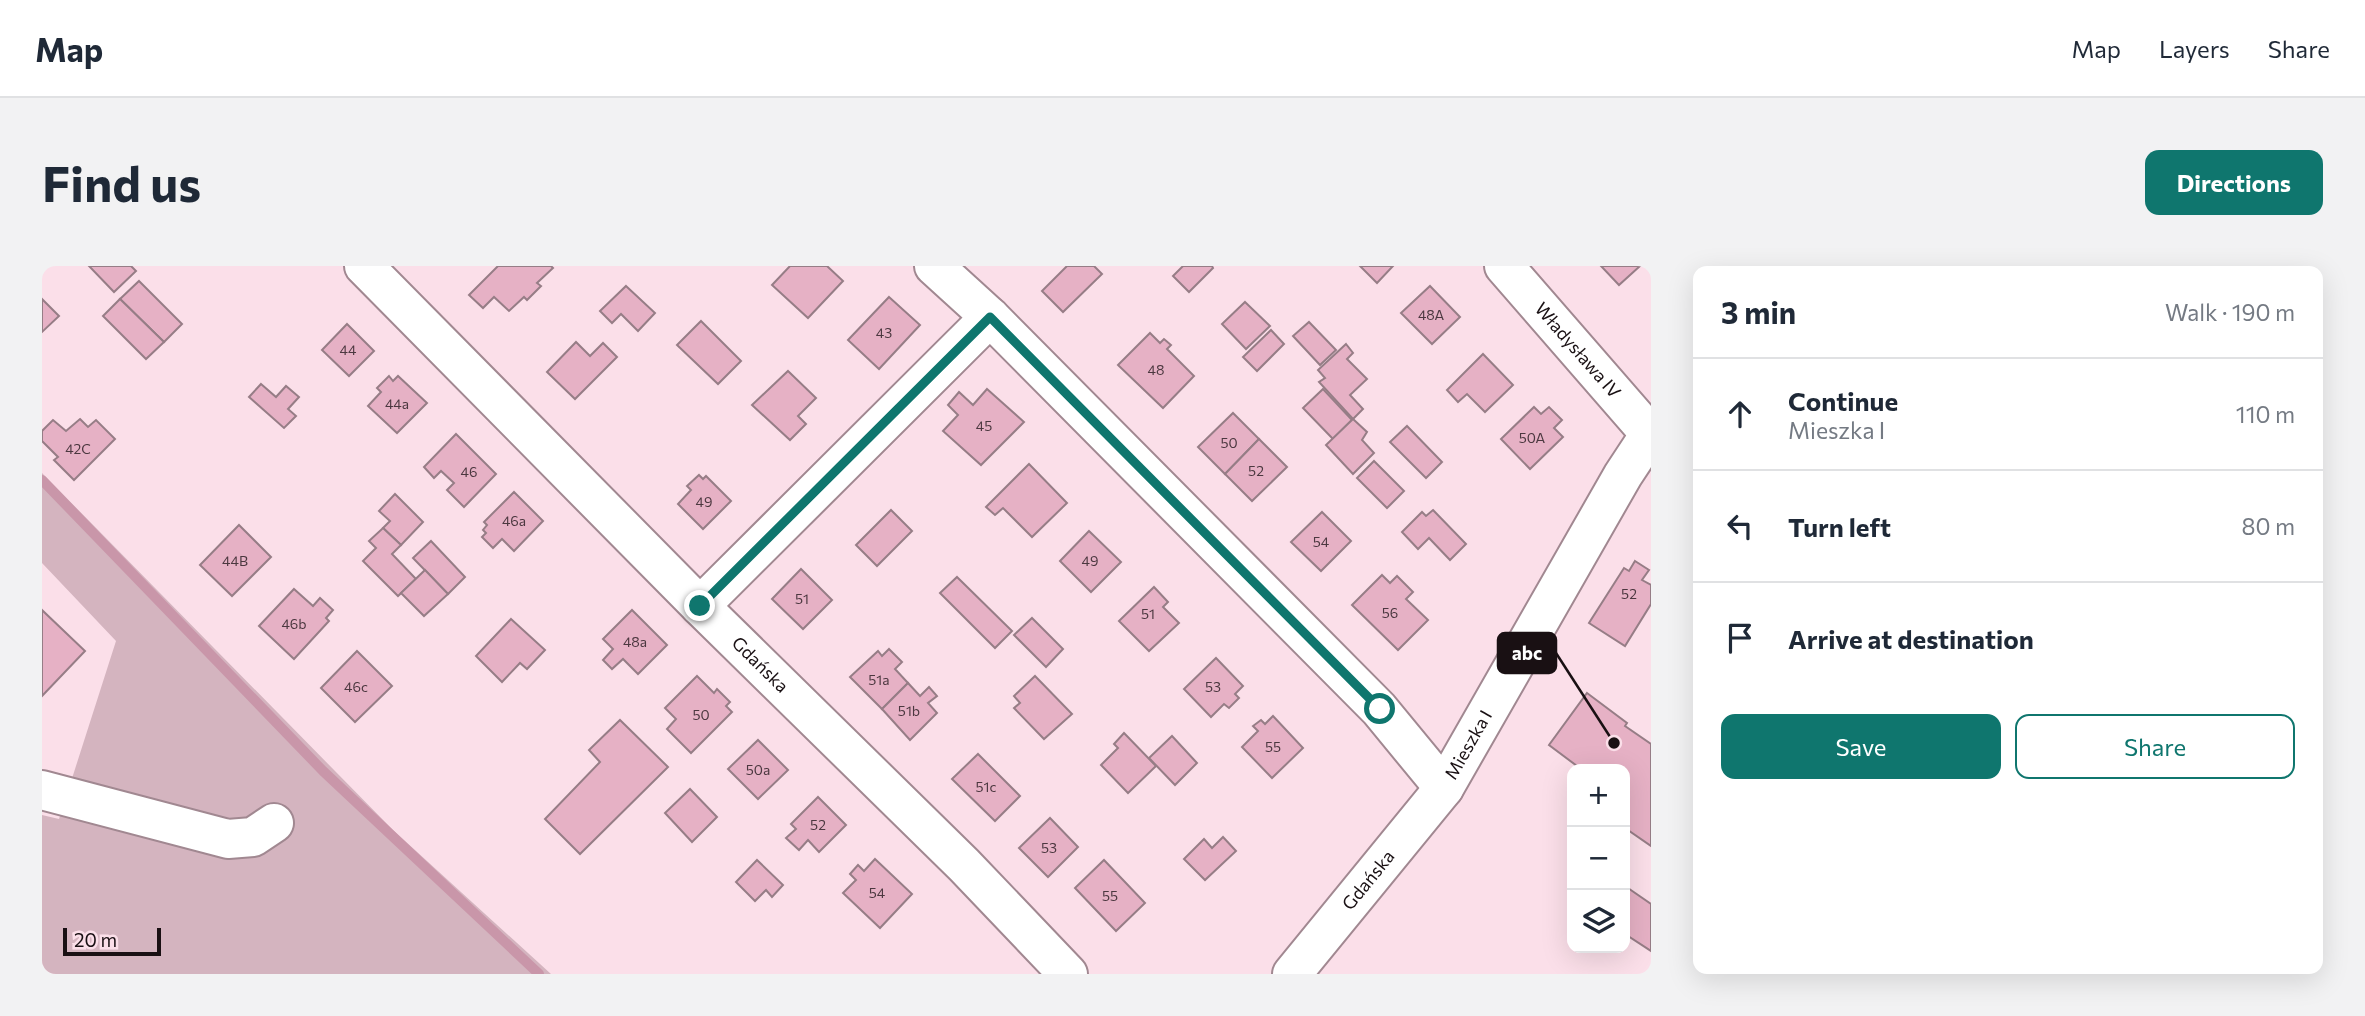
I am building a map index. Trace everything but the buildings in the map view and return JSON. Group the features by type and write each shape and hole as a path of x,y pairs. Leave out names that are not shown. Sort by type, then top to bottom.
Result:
{"street":[{"name":"Gdańska","path":"364,266 700,606 964,865 1068,974"},
{"name":"Mieszka I","path":"934,266 990,317 1380,709 1444,788 1616,487 1650,435"},
{"name":"Władysława IV","path":"1504,266 1650,435"},
{"path":"700,606 990,317"},
{"name":"Gdańska","path":"1292,974 1444,788"},
{"path":"42,790 228,839 253,837 274,823"}],"shaded area":[{"path":"42,473 393,830 551,974 42,974 42,815 59,819 116,641 42,563"}],"waterway":[{"path":"42,480 323,771 539,974"}],"place":[{"name":"abc","path":"1614,743"}],"route":[{"path":"700,606 990,317 1380,709"}]}
